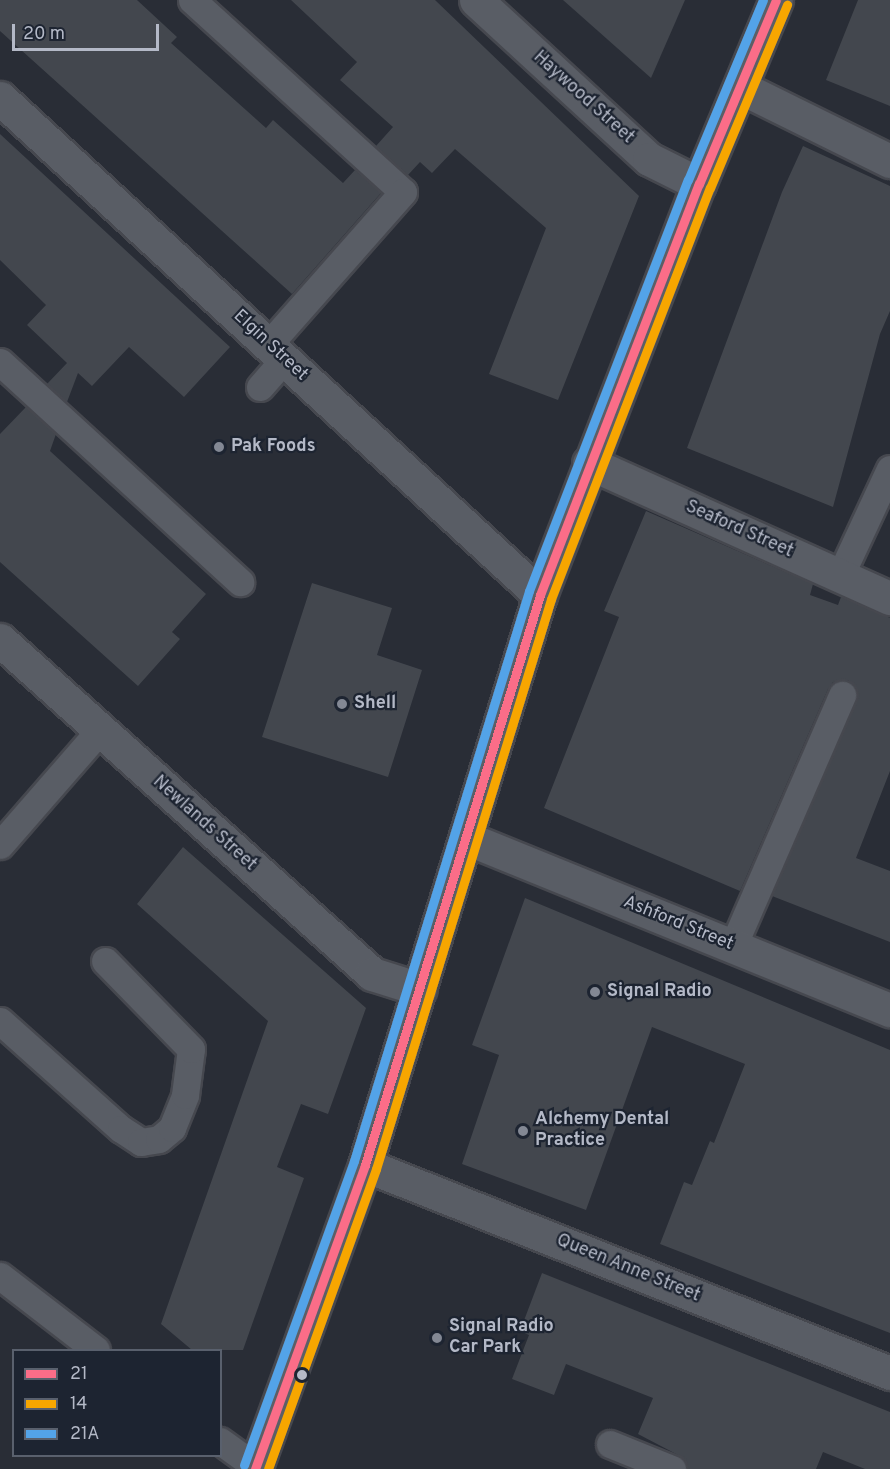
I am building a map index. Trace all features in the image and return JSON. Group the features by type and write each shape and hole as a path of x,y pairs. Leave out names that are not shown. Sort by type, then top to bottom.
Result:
{"main road":[{"path":"256,1468 365,1165 540,595 589,463 699,184 742,88 777,0"}],"street":[{"name":"Haywood Street","path":"483,3 649,159 699,184"},
{"path":"742,88 890,161"},
{"name":"Elgin Street","path":"0,98 540,595"},
{"name":"Seaford Street","path":"589,463 890,598"},
{"name":"Newlands Street","path":"0,640 372,974 420,989"},
{"name":"Ashford Street","path":"466,838 890,1010"},
{"name":"Queen Anne Street","path":"365,1165 890,1373"}],"lane":[{"path":"192,0 404,192 276,352 260,387"},
{"path":"0,362 240,582"},
{"path":"840,576 890,469"},
{"path":"733,946 842,695"},
{"path":"0,845 100,730"},
{"path":"0,1021 121,1129 141,1142 159,1139 172,1128 185,1095 192,1070 191,1048 105,961"},
{"path":"0,1276 95,1349"},
{"path":"222,1442 256,1468"},
{"path":"610,1444 672,1469"}],"building":[{"path":"0,0 137,0 177,37 171,43 266,128 273,120 343,183 355,170 381,193 292,294 0,31"},
{"path":"291,0 435,0 639,196 558,400 489,374 546,228 455,149 432,173 420,162 408,175 376,146 393,127 340,80 357,62"},
{"path":"563,0 685,0 651,78"},
{"path":"858,0 890,0 890,106 826,80"},
{"path":"0,134 230,347 184,397 129,347 92,386 78,373 67,402 47,384 67,363 27,325 46,305 0,260"},
{"path":"803,146 890,186 890,311 880,334 833,507 687,448 782,192"},
{"path":"26,407 56,434 50,451 206,594 172,632 180,639 138,686 0,562 0,434"},
{"path":"646,511 813,584 810,595 838,605 841,597 890,618 890,771 856,858 890,871 890,942 772,896 856,701 855,686 848,680 833,682 828,689 740,891 544,808 619,617 604,611"},
{"name":"Shell","path":"312,583 392,608 377,655 422,670 388,777 262,737"},
{"path":"183,847 366,1008 328,1114 301,1104 277,1167 304,1178 243,1350 191,1349 161,1324 268,1021 137,904"},
{"path":"525,898 890,1050 890,1333 660,1244 684,1182 692,1185 710,1141 714,1143 745,1064 652,1027 586,1210 462,1164 499,1055 472,1045"},
{"path":"542,1273 890,1412 890,1469 865,1469 823,1452 816,1469 687,1469 678,1455 638,1434 653,1398 566,1364 554,1395 512,1379 529,1335 520,1331"}],"transit line":[{"name":"21A","path":"244,1465 354,1161 529,591 688,180 763,0"},
{"name":"21","path":"255,1469 365,1165 540,595 699,184 776,0"},
{"name":"14","path":"268,1469 376,1169 551,599 710,188 787,5"}],"place":[{"name":"Pak Foods","path":"219,447"},
{"name":"Shell","path":"342,704"},
{"name":"Signal Radio","path":"595,992"},
{"name":"Alchemy Dental Practice","path":"523,1131"},
{"name":"Signal Radio Car Park","path":"437,1338"}]}
